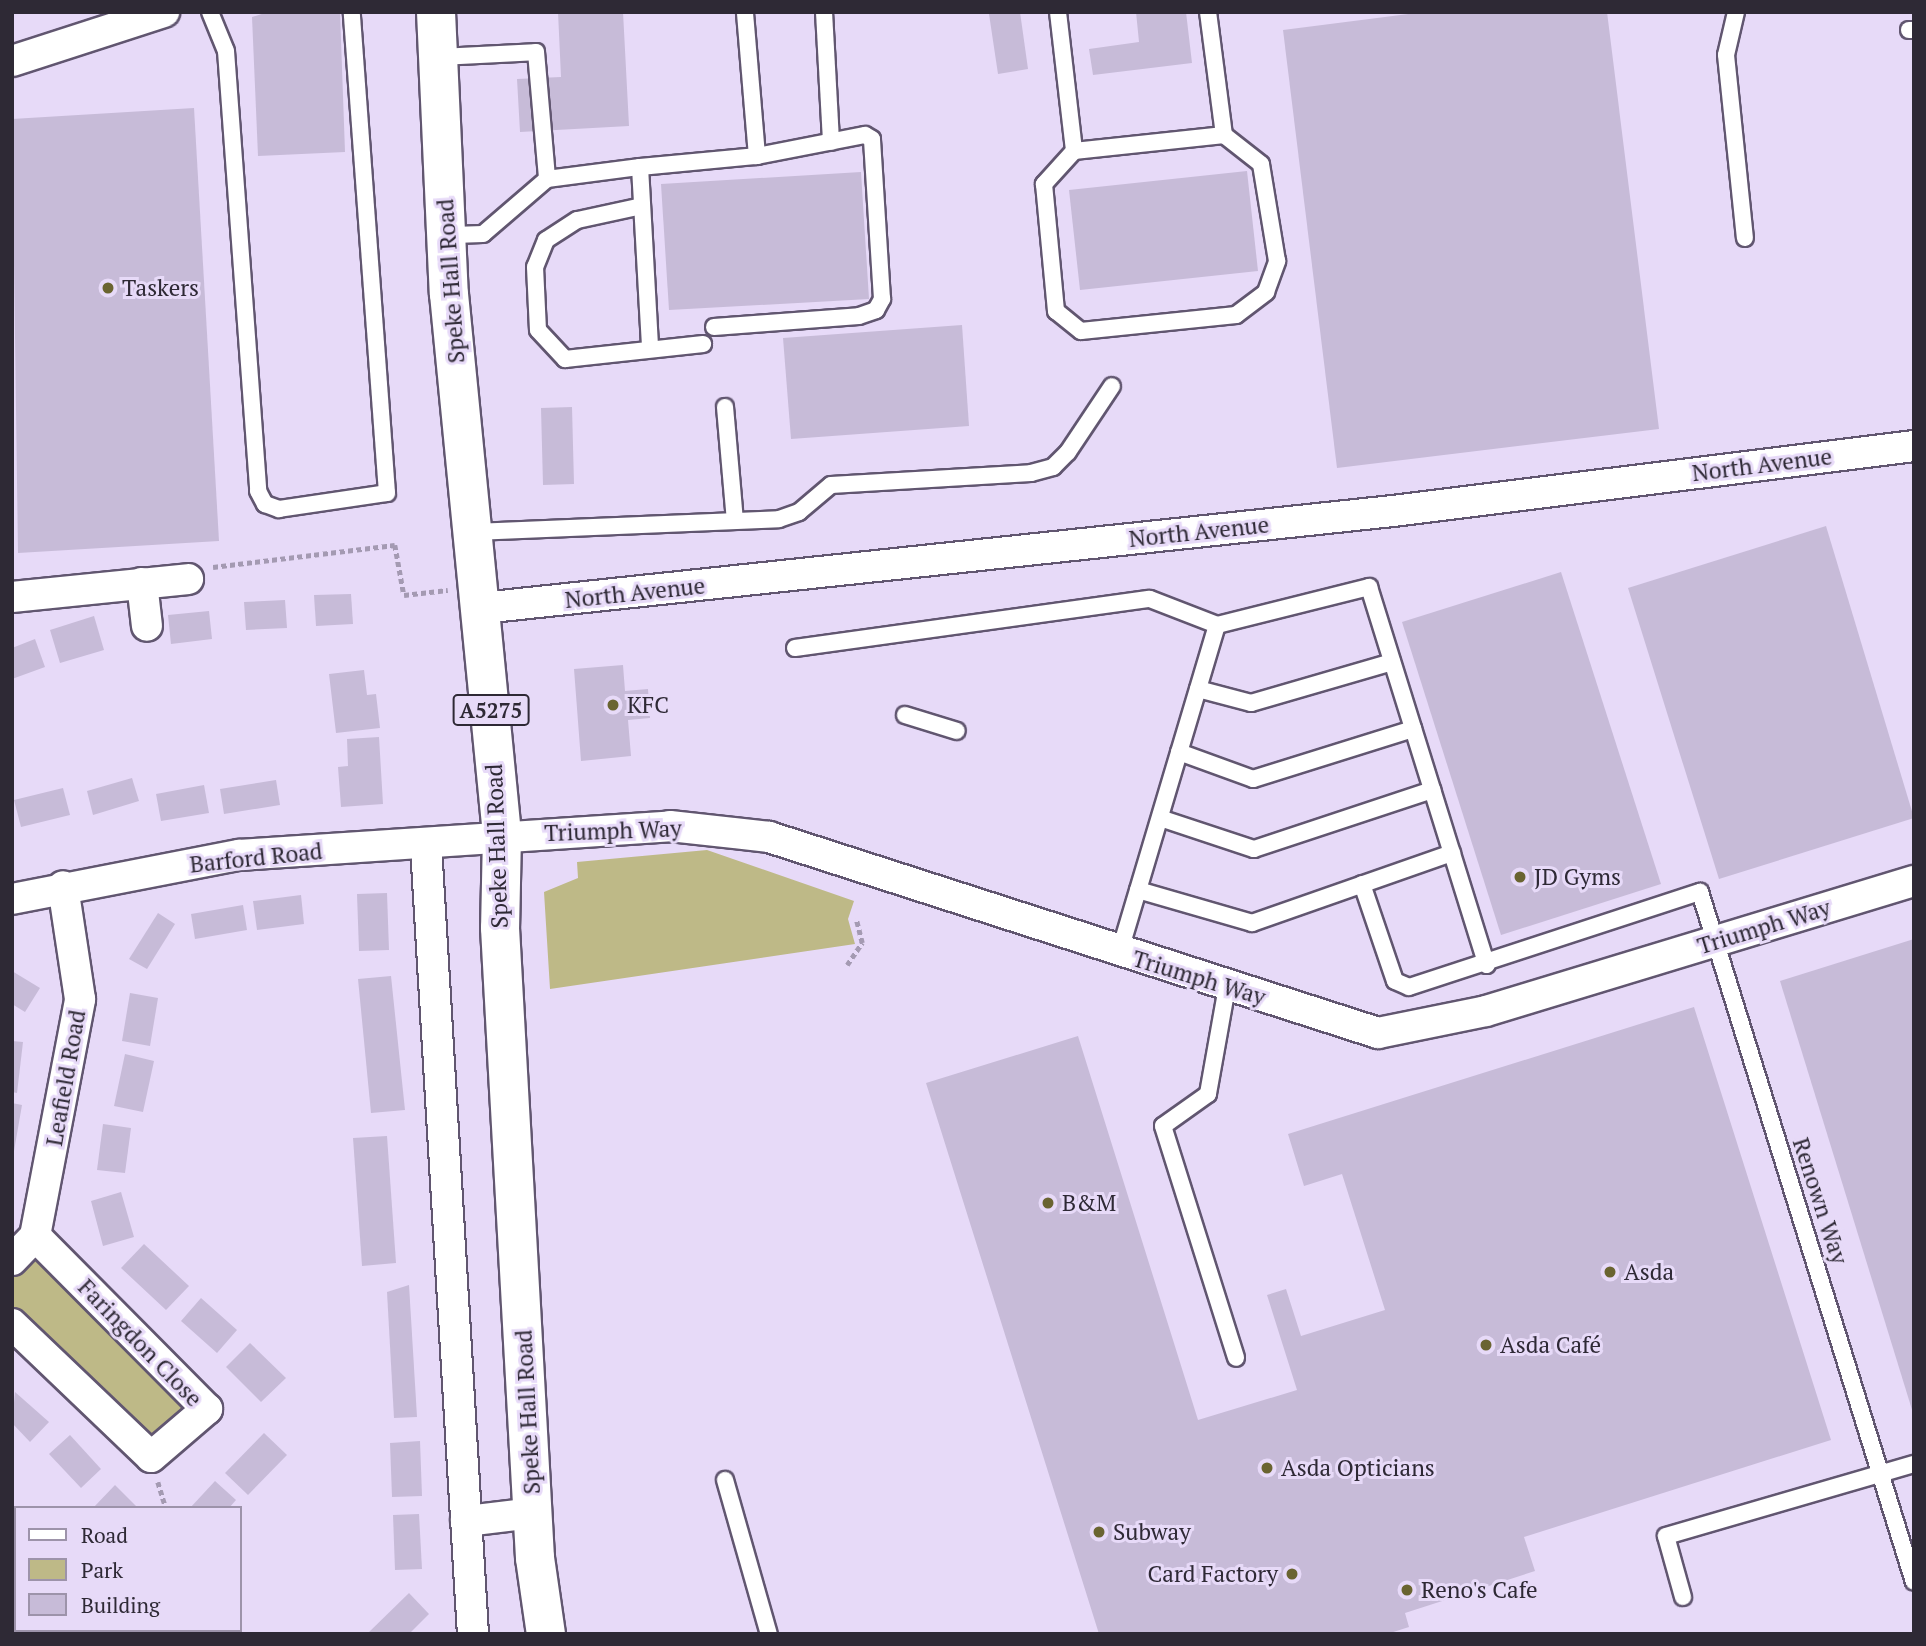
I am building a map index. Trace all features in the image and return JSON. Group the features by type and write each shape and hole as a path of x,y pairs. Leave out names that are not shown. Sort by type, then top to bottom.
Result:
{"highway":[{"name":"Speke Hall Road","path":"436,12 446,236 502,835 500,928 532,1513 535,1558 546,1634"},
{"name":"Speke Hall Road","path":"535,1558 562,1634"}],"street":[{"path":"12,61 164,12"},
{"name":"North Avenue","path":"481,597 1379,512 1914,446"},
{"path":"12,597 188,579"},
{"path":"142,583 147,626"},
{"name":"Triumph Way","path":"502,835 670,825 769,837 1119,954 1378,1033 1486,1011 1902,884"},
{"name":"Barford Road","path":"12,899 63,886 239,855 426,846 502,835"},
{"path":"426,846 473,1634"},
{"name":"Leafield Road","path":"35,1236 80,999 63,886"},
{"path":"12,1260 35,1236"},
{"name":"Faringdon Close","path":"12,1324 151,1457 207,1409 35,1236"},
{"name":"Speke Hall Road","path":"466,1521 532,1513"}],"lane":[{"path":"211,12 227,60 258,491 265,504 279,509 387,493 352,12"},
{"path":"745,12 757,156"},
{"path":"824,12 831,142"},
{"path":"1058,12 1074,151"},
{"path":"1208,12 1224,135"},
{"path":"1736,12 1726,55 1745,237"},
{"path":"438,57 536,52 547,179"},
{"path":"1224,135 1261,164 1277,261 1266,292 1236,315 1081,331 1056,311 1044,184 1074,151 1224,135"},
{"path":"446,236 483,234 547,179 757,156 831,142 872,139 882,299 876,310 714,327"},
{"path":"640,167 650,348"},
{"path":"642,206 577,220 546,240 535,267 538,330 565,359 641,355 650,348 704,344"},
{"path":"474,531 735,521 799,512 831,485 1053,467 1112,386"},
{"path":"725,407 735,521"},
{"path":"795,648 1150,599 1217,625 1369,587 1487,965 1409,987 1395,981 1362,884"},
{"path":"1119,954 1217,625"},
{"path":"1198,689 1251,703 1392,662"},
{"path":"905,715 957,731"},
{"path":"1179,752 1253,779 1413,729"},
{"path":"1160,818 1254,849 1432,790"},
{"path":"1138,890 1252,923 1452,853"},
{"name":"Renown Way","path":"1487,965 1700,892 1713,943 1884,1472 1914,1582"},
{"path":"1227,987 1208,1094 1163,1126 1236,1358"},
{"path":"1683,1597 1666,1536 1914,1464"},
{"path":"725,1480 769,1634"}],"path":[{"path":"188,579 193,570 395,545 404,595 481,597"},
{"path":"847,965 862,943 856,919"}],"green space":[{"path":"707,850 854,901 848,919 855,944 550,989 544,892 578,878 577,862"},
{"path":"35,1236 207,1409 151,1457 12,1324 12,1260"}],"building":[{"path":"268,12 340,12 345,152 258,156 252,17"},
{"path":"558,12 623,12 629,126 520,132 517,79 561,77"},
{"path":"1020,12 1028,69 998,74 989,14"},
{"path":"1136,12 1186,12 1192,63 1093,75 1089,49 1139,42"},
{"path":"1424,12 1607,12 1659,429 1337,468 1283,30"},
{"name":"Taskers","path":"194,108 219,541 18,553 12,119"},
{"path":"1247,171 1258,271 1080,290 1069,190"},
{"path":"861,172 869,299 669,310 661,184"},
{"path":"962,325 969,426 791,439 783,338"},
{"path":"572,407 574,484 543,485 541,408"},
{"path":"1826,526 1914,818 1719,879 1628,588"},
{"path":"1561,572 1661,884 1501,935 1402,622"},
{"path":"351,594 353,624 316,626 314,595"},
{"path":"285,600 287,628 246,630 244,602"},
{"path":"209,611 212,639 171,644 168,615"},
{"path":"94,616 104,650 60,663 50,630"},
{"path":"35,639 45,667 12,679 12,648"},
{"name":"KFC","path":"623,665 625,691 648,689 650,718 628,720 631,756 581,761 574,669"},
{"path":"364,670 367,695 376,694 380,728 336,733 329,674"},
{"path":"379,737 383,804 341,807 338,767 348,766 347,739"},
{"path":"132,778 139,801 93,815 87,791"},
{"path":"276,780 280,805 224,814 220,789"},
{"path":"204,785 209,813 161,821 156,794"},
{"path":"63,788 70,815 21,827 14,800"},
{"path":"387,893 389,950 359,951 357,894"},
{"path":"301,895 304,924 257,930 253,901"},
{"path":"243,905 247,930 195,939 191,914"},
{"path":"158,913 175,924 147,969 129,959"},
{"path":"1914,939 1914,1413 1913,1413 1780,981"},
{"path":"12,971 40,988 25,1012 12,1004"},
{"path":"391,976 405,1110 371,1113 358,979"},
{"path":"130,993 158,998 150,1046 122,1041"},
{"path":"1694,1007 1831,1440 1524,1537 1535,1571 1405,1613 1409,1627 1387,1634 1099,1634 926,1083 1078,1036 1198,1420 1297,1390 1267,1295 1286,1289 1301,1336 1385,1310 1342,1174 1304,1186 1288,1134"},
{"path":"12,1041 23,1042 17,1093 12,1092"},
{"path":"125,1054 154,1061 143,1112 114,1106"},
{"path":"12,1103 22,1105 14,1151 12,1151"},
{"path":"103,1124 131,1128 125,1173 97,1170"},
{"path":"387,1136 396,1263 362,1266 353,1138"},
{"path":"121,1192 134,1237 103,1246 91,1201"},
{"path":"144,1244 189,1286 166,1310 121,1268"},
{"path":"409,1285 417,1417 394,1418 387,1292"},
{"path":"201,1298 237,1330 217,1353 181,1321"},
{"path":"250,1343 286,1378 261,1402 226,1367"},
{"path":"15,1392 49,1422 30,1442 12,1423"},
{"path":"264,1433 287,1455 248,1495 225,1473"},
{"path":"70,1435 101,1469 81,1488 49,1454"},
{"path":"420,1441 422,1496 392,1497 390,1443"},
{"path":"215,1481 236,1500 231,1506 192,1506"},
{"path":"115,1485 136,1506 95,1506"},
{"path":"419,1514 422,1569 395,1570 393,1515"},
{"path":"409,1593 429,1614 409,1634 367,1634"},
{"path":"12,1628 14,1632 46,1632 46,1634 12,1634"}],"place":[{"name":"Taskers","path":"108,288"},
{"name":"KFC","path":"613,705"},
{"name":"JD Gyms","path":"1520,877"},
{"name":"B&M","path":"1048,1203"},
{"name":"Asda","path":"1610,1272"},
{"name":"Asda Café","path":"1486,1345"},
{"name":"Asda Opticians","path":"1267,1468"},
{"name":"Subway","path":"1099,1532"},
{"name":"Card Factory","path":"1292,1574"},
{"name":"Reno's Cafe","path":"1407,1590"}]}
